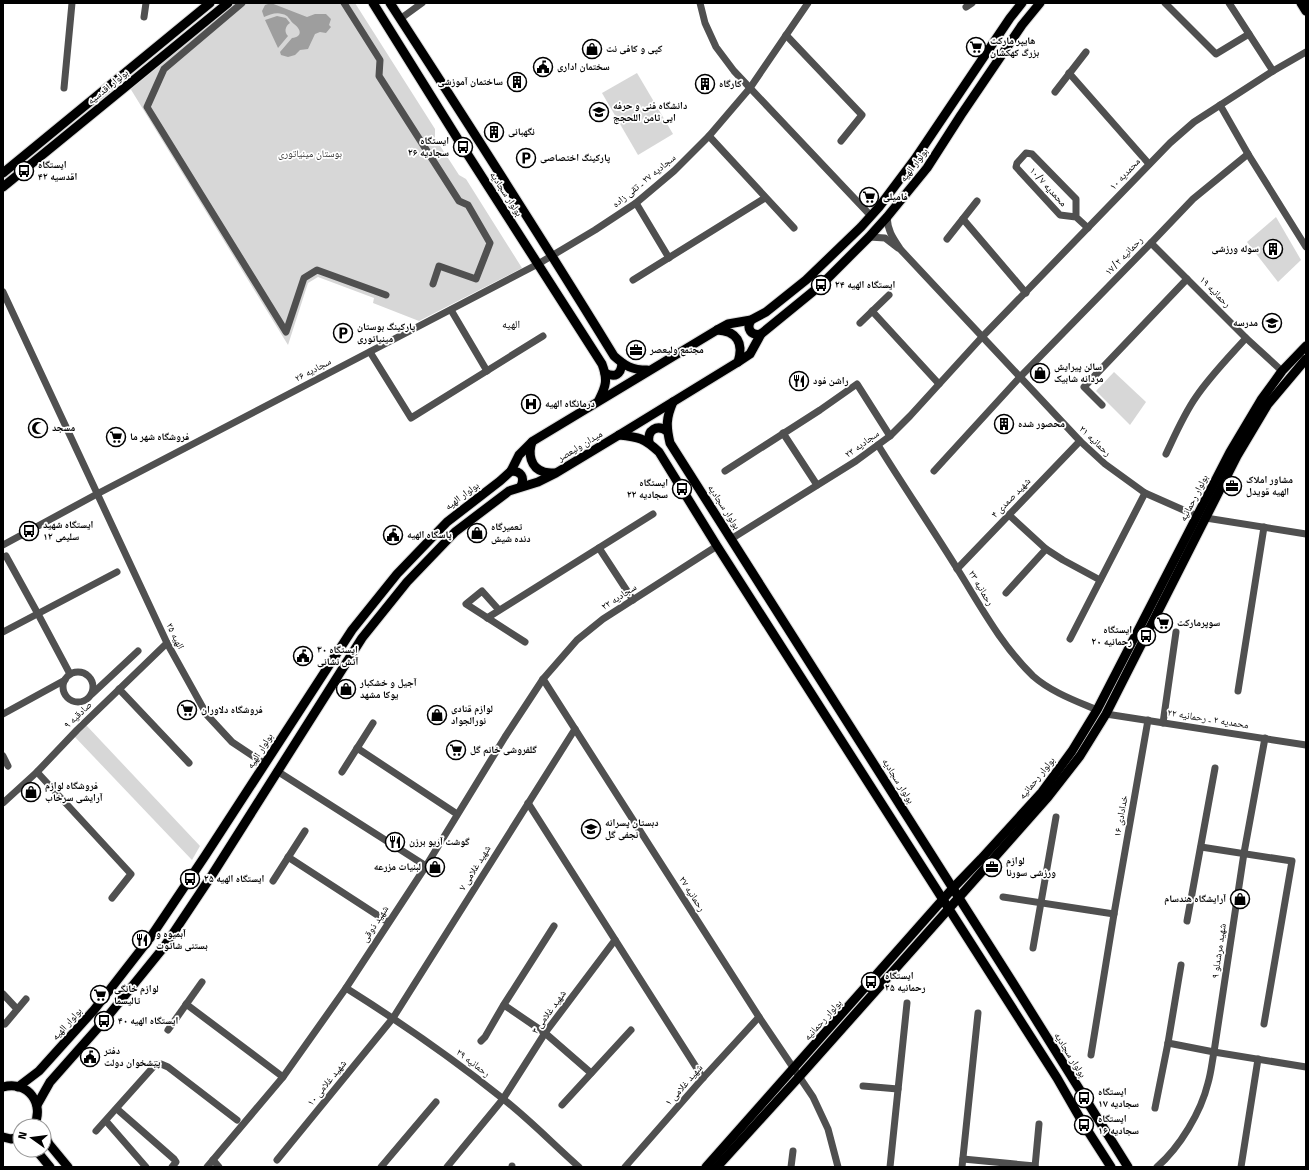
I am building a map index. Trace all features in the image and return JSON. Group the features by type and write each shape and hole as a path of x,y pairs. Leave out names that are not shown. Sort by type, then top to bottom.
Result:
{"main road":[{"name":"بولوار اقدسیه","path":"3,173 210,3"},
{"name":"بولوار اقدسیه","path":"3,187 228,3"},
{"name":"بولوار سجادیه","path":"373,3 459,142 602,364 605,373"},
{"name":"بولوار سجادیه","path":"390,3 552,256 614,356 622,364"},
{"name":"بولوار الهیه","path":"751,320 766,312 806,280 842,247 871,216 915,159 1010,18 1022,3"},
{"name":"بولوار الهیه","path":"761,334 821,285 869,238 887,217 927,168 1022,25 1040,3"},
{"path":"1301,3 1306,11"},
{"path":"533,441 717,330 728,324 751,320"},
{"path":"751,320 748,324 749,329 756,335 761,334"},
{"path":"717,330 726,331 735,336 740,344 741,353 738,362"},
{"name":"میدان ولیعصر","path":"533,441 530,449 532,463 544,472 556,473 750,354 761,334"},
{"name":"بولوار رحمانیه","path":"717,1167 800,1077 1048,797 1080,756 1201,517 1230,452 1261,400 1282,371 1306,346"},
{"name":"بولوار رحمانیه","path":"1201,517 1268,404 1306,359"},
{"path":"605,373 611,376 617,374 621,370 622,364 635,370 649,370"},
{"path":"599,400 605,388 605,373"},
{"name":"بولوار سجادیه","path":"673,402 666,422 670,443 953,888 1128,1167"},
{"path":"649,442 648,437 653,429 658,427 667,431"},
{"path":"619,435 637,437 649,442 659,452 717,546 948,909 1058,1078 1111,1167"},
{"name":"بولوار الهیه","path":"18,1086 39,1071 94,1010 150,938 352,630 397,574 447,522 511,471 519,455 533,441"},
{"path":"511,471 517,471 522,475 523,481 521,486"},
{"path":"37,1118 37,1105 50,1082 104,1021 164,947 362,638 407,582 455,532 509,491 521,486 538,482 556,473"},
{"name":"بولوار رحمانیه","path":"706,1167 953,888 1042,792 1102,712"},
{"path":"265,764 277,772"},
{"path":"4,1086 18,1086 30,1093 37,1105"},
{"path":"52,1149 68,1167"},
{"path":"43,1158 50,1167"}],"street":[{"path":"64,88 72,3"},
{"path":"144,17 146,3"},
{"path":"242,3 164,69 146,107 286,332 304,278 317,270 386,295"},
{"path":"344,3 380,60 379,76 458,201 468,205 490,242 476,279 439,266 432,284"},
{"path":"400,18 422,3"},
{"path":"700,3 705,23 716,47 734,71 871,216"},
{"name":"سجادیه ۲۷ ـ تقی زاده","path":"538,264 595,230 636,203 674,171 709,136 750,88 808,3"},
{"path":"1165,3 1216,54 1249,34"},
{"path":"1229,3 1274,71"},
{"path":"786,35 862,115 841,141"},
{"path":"1055,92 1086,52"},
{"name":"محمدیه ۱۰","path":"982,337 1149,164 1194,122 1306,52"},
{"path":"1069,74 1149,164"},
{"path":"1220,105 1248,154 1306,246"},
{"path":"709,136 794,228"},
{"name":"محمدیه ۱۰/۷","path":"1076,217 1076,199 1032,154 1026,153 1017,163 1016,167 1060,215 1076,217 1088,228"},
{"name":"رحمانیه ۱۷/۲","path":"934,471 1020,377 1192,199 1248,154"},
{"path":"633,280 765,198"},
{"path":"947,239 977,201"},
{"path":"636,203 669,258"},
{"path":"887,217 890,233 901,250"},
{"path":"962,219 1026,293"},
{"path":"869,238 884,238 901,250"},
{"name":"رحمانیه ۱۹","path":"1151,243 1246,338 1282,371"},
{"name":"رحمانیه ۲۱","path":"901,250 1080,441 1104,464 1145,493 1201,517 1306,534"},
{"name":"سجادیه ۲۶","path":"3,545 538,264"},
{"path":"1102,406 1084,387 1187,279"},
{"name":"الهیه ۲۵","path":"3,292 167,643 207,715 232,742 265,764"},
{"path":"860,323 889,295"},
{"path":"451,310 487,371"},
{"path":"872,311 939,384"},
{"path":"370,352 411,418 542,336"},
{"name":"سجادیه ۲۳","path":"731,539 856,461 890,436 982,337"},
{"path":"1166,454 1175,434 1196,398 1218,369 1246,338"},
{"path":"725,471 820,410 857,384 890,436"},
{"path":"783,433 817,485"},
{"name":"شهید صمدی ۴","path":"957,569 1080,441"},
{"name":"رحمانیه ۲۳","path":"878,445 984,614 1014,655 1034,676 1048,686 1063,695 1102,712"},
{"path":"1070,639 1145,493"},
{"path":"487,618 653,514"},
{"path":"1009,515 1046,550 1100,580"},
{"path":"1238,691 1264,527"},
{"name":"سجادیه ۲۲","path":"543,679 577,640 603,619 717,546"},
{"path":"599,548 633,600"},
{"path":"1006,593 1046,550"},
{"path":"6,556 70,674"},
{"path":"3,632 117,572"},
{"path":"499,610 482,590 466,604 525,642"},
{"path":"1163,722 1176,632"},
{"name":"صادقیه ۹","path":"3,803 37,772 77,730 167,643"},
{"path":"65,680 63,688 66,695 72,700 79,702 86,700 138,651"},
{"path":"3,714 65,680 70,674 77,672 85,674 91,679 93,686 92,694"},
{"name":"رحمانیه ۲۷","path":"543,679 759,1017 813,1097 828,1129 838,1167"},
{"name":"شهید ذوقی","path":"207,1167 282,1077 346,988 426,866 505,737 543,679"},
{"path":"119,689 188,763"},
{"name":"محمدیه ۲ ـ رحمانیه ۲۲","path":"1102,712 1306,745"},
{"name":"خدادادی ۱۶","path":"1091,1055 1148,720"},
{"path":"342,772 373,723"},
{"name":"شهید غلامی ۷","path":"392,1018 575,729"},
{"name":"شهید مرشدلو ۹","path":"1157,1167 1174,1150 1187,1131 1199,1109 1208,1084 1244,853 1265,738"},
{"path":"357,748 458,814"},
{"path":"3,756 8,766"},
{"path":"1187,921 1215,768"},
{"path":"37,772 131,874 112,898"},
{"path":"277,772 426,866"},
{"path":"528,803 703,1078"},
{"path":"1033,948 1056,817"},
{"path":"273,881 305,832"},
{"path":"1201,847 1292,861 1264,1024"},
{"path":"288,857 388,922"},
{"path":"1003,897 1114,914"},
{"path":"481,1041 485,1037 554,926"},
{"name":"شهید غلامی ۳","path":"447,1167 503,1099 545,1033 615,940"},
{"path":"1155,1108 1181,965"},
{"path":"168,1030 202,982"},
{"name":"رحمانیه ۲۹","path":"346,988 463,1068 503,1099 579,1167"},
{"path":"3,994 17,1009"},
{"path":"5,1024 26,999"},
{"path":"890,1167 907,1003"},
{"path":"186,1004 282,1077"},
{"path":"504,1005 545,1033 591,1074"},
{"path":"962,1167 978,1013"},
{"name":"شهید غلامی ۱","path":"625,1167 759,1017"},
{"name":"شهید غلامی ۱۰","path":"277,1160 392,1018"},
{"path":"562,1105 631,1030"},
{"path":"1168,1043 1306,1067"},
{"path":"1241,1167 1258,1059"},
{"path":"96,1132 155,1065 161,1064 168,1067 237,1120"},
{"path":"863,1086 898,1089"},
{"path":"385,1165 436,1102"},
{"path":"117,1109 174,1159 176,1162 172,1167"},
{"path":"106,1121 146,1167"},
{"path":"962,1159 1035,1166 1039,1124"},
{"path":"791,1167 793,1151"},
{"path":"213,1160 219,1167"}],"green space":[{"name":"بوستان مینیاتوری","path":"232,3 355,3 435,129 435,138 459,175 466,179 522,268 419,321 373,303 374,298 318,277 308,283 288,345 130,88"},
{"path":"637,73 673,134 638,155 602,93"},
{"path":"1276,217 1301,260 1278,282 1247,242"},
{"path":"1114,372 1146,402 1130,425 1096,391"},
{"path":"86,725 200,846 192,860 74,736"}],"shaded area":[{"path":"271,3 307,17 315,14 326,14 331,19 329,25 331,27 326,33 320,32 315,34 308,49 300,50 295,55 288,57 281,55 280,52 292,38 298,36 300,32 288,17 280,13 264,17 262,11 265,5"},
{"path":"277,16 286,18 290,23 286,29 288,36 278,48 265,20"}],"place":[{"name":"هایپر مارکت بزرگ کهکشان","path":"976,47"},
{"name":"کپی و کافی نت","path":"592,49"},
{"name":"سختمان اداری","path":"543,67"},
{"name":"ساختمان آموزشی","path":"517,82"},
{"name":"کارگاه","path":"705,84"},
{"name":"دانشگاه فنی و حرفه ایی ثامن اللحجج","path":"599,112"},
{"name":"نگهبانی","path":"494,132"},
{"name":"ایستگاه سجادیه ۲۶","path":"463,147"},
{"name":"پارکینگ اختصاصی","path":"526,158"},
{"name":"ایستگاه اقدسیه ۴۲","path":"24,171"},
{"name":"فامیلی","path":"869,197"},
{"name":"سوله ورزشی","path":"1273,249"},
{"name":"ایستگاه الهیه ۲۴","path":"821,285"},
{"name":"مدرسه","path":"1272,323"},
{"name":"پارکینگ بوستان مینیاتوری","path":"343,333"},
{"name":"مجتمع ولیعصر","path":"636,350"},
{"name":"سالن پیرایش مردانه شابیک","path":"1040,373"},
{"name":"راشن فود","path":"799,381"},
{"name":"درمانگاه الهیه","path":"531,404"},
{"name":"محصور شده","path":"1004,424"},
{"name":"مسجد","path":"38,428"},
{"name":"فروشگاه شهر ما","path":"116,437"},
{"name":"مشاور املاک الهیه قویدل","path":"1232,486"},
{"name":"ایستگاه سجادیه ۲۲","path":"682,489"},
{"name":"ایستگاه شهید سلیمی ۱۲","path":"29,531"},
{"name":"تعمیرگاه دنده شیش","path":"477,533"},
{"name":"پاسگاه الهیه","path":"393,535"},
{"name":"سوپرمارکت","path":"1163,623"},
{"name":"ایستگاه رحمانیه ۲۰","path":"1146,636"},
{"name":"ایستگاه ۳۰ آتش نشانی","path":"303,656"},
{"name":"آجیل و خشکبار یوکا مشهد","path":"346,689"},
{"name":"فروشگاه دلاوران","path":"187,710"},
{"name":"لوازم قنادی نورالجواد","path":"437,715"},
{"name":"گلفروشی خانم گل","path":"456,750"},
{"name":"فروشگاه لوازم آرایشی سرخاب","path":"31,792"},
{"name":"دبستان پسرانه نجفی گل","path":"591,829"},
{"name":"گوشت آریو برزن","path":"395,842"},
{"name":"لبنیات مزرعه","path":"435,867"},
{"name":"لوازم ورزشی سورنا","path":"992,867"},
{"name":"ایستگاه الهیه ۲۵","path":"190,879"},
{"name":"آرایشگاه هندسام","path":"1240,899"},
{"name":"آبمیوه و بستنی شاتوت","path":"142,940"},
{"name":"ایستگاه رحمانیه ۲۵","path":"871,982"},
{"name":"لوازم خانگی تالیسما","path":"100,995"},
{"name":"ایستگاه الهیه ۴۰","path":"104,1021"},
{"name":"دفتر پیشخوان دولت","path":"90,1057"},
{"name":"ایستگاه سجادیه ۱۷","path":"1084,1098"},
{"name":"ایستگاه سجادیه ۱۶","path":"1084,1125"}],"district":[{"name":"الهیه","path":"511,324"}]}
